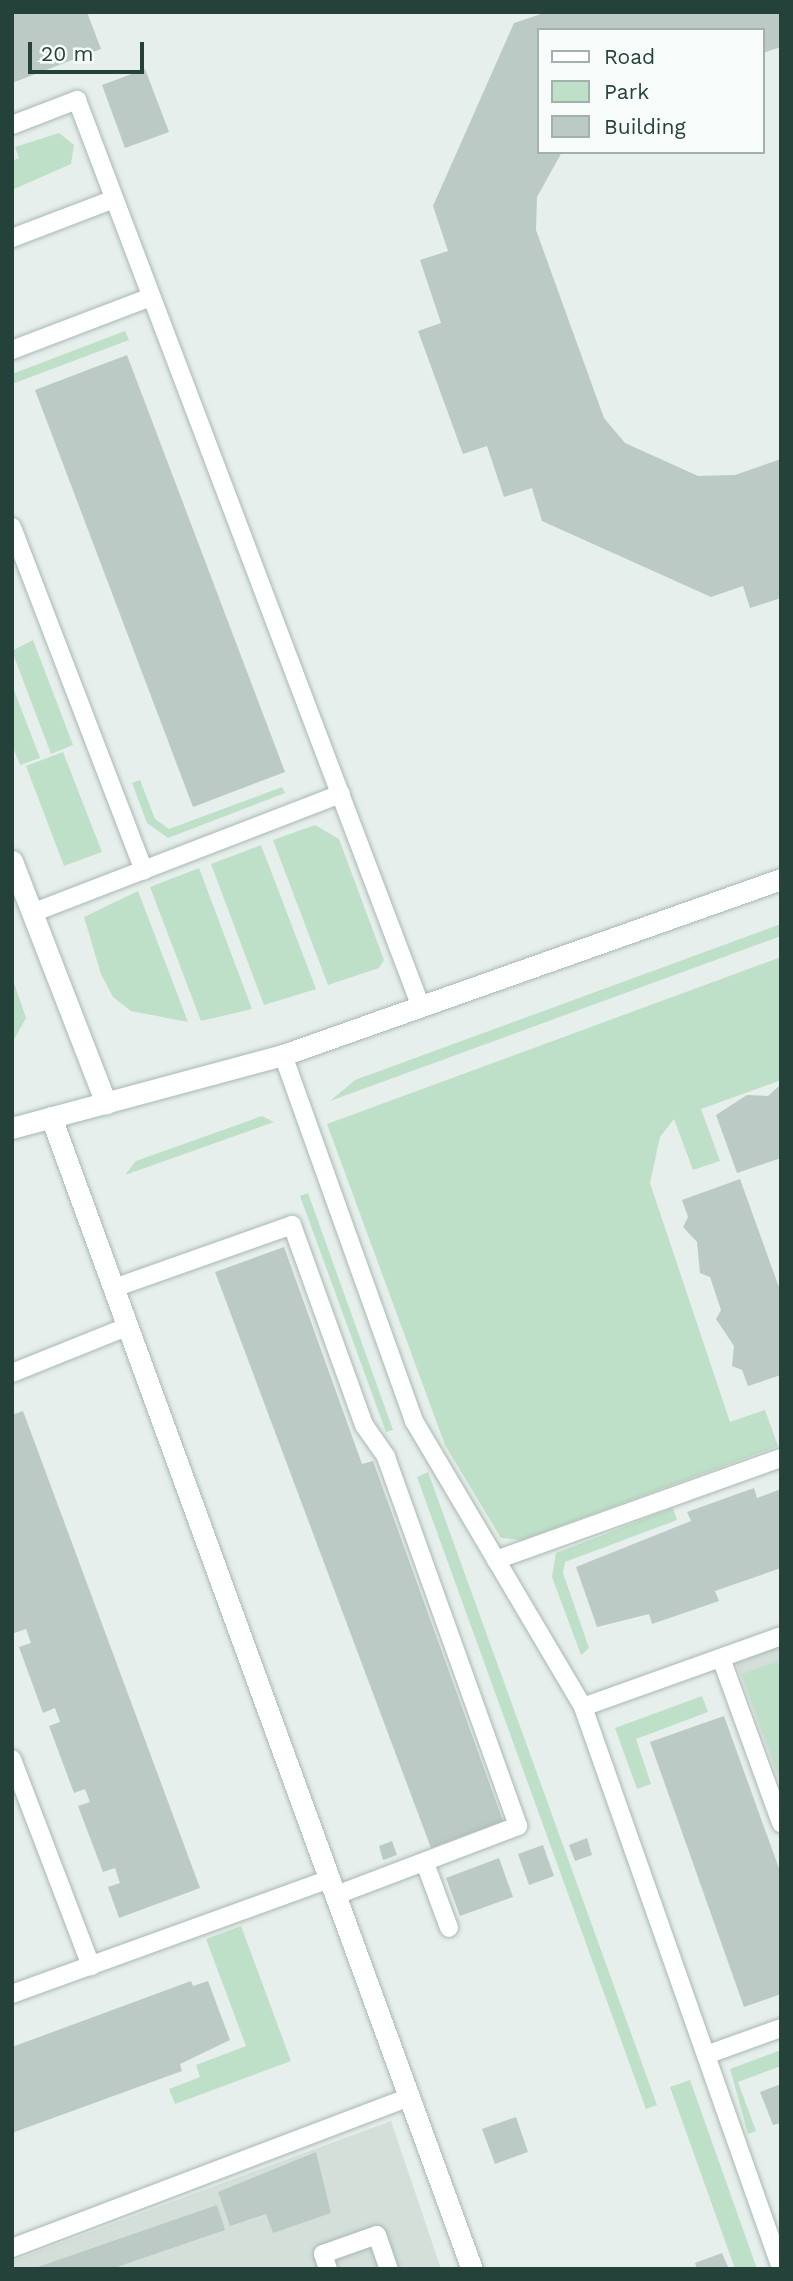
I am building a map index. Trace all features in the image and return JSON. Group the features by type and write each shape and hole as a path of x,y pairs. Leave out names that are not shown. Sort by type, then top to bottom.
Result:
{"street":[{"path":"12,861 106,1102"},
{"path":"12,1128 283,1055 781,879"},
{"path":"51,1118 472,2269"}],"lane":[{"path":"12,125 77,100 421,1007"},
{"path":"12,239 114,199"},
{"path":"12,350 151,297"},
{"path":"12,527 144,870"},
{"path":"32,913 341,794"},
{"path":"283,1055 414,1421 583,1707 781,2268"},
{"path":"12,1994 333,1887 425,1863 518,1826 386,1457 364,1425 292,1224 114,1288"},
{"path":"12,1373 128,1326"},
{"path":"496,1560 781,1458"},
{"path":"583,1707 781,1636"},
{"path":"721,1658 781,1823"},
{"path":"12,1759 90,1966"},
{"path":"425,1863 449,1927"},
{"path":"706,2056 781,2028"},
{"path":"12,2248 409,2097"},
{"path":"328,2269 323,2254 377,2235 389,2269"}],"shaded area":[{"path":"781,1646 781,1787 736,1663"},
{"path":"391,2121 441,2269 12,2269 12,2261"}],"green space":[{"path":"59,133 74,145 71,164 12,190 12,161 19,158 15,147"},
{"path":"125,331 129,340 12,384 12,374"},
{"path":"33,640 73,745 51,754 12,651"},
{"path":"12,685 40,758 20,765 12,745"},
{"path":"63,752 102,852 64,866 26,766"},
{"path":"140,780 155,819 169,829 282,787 285,793 168,838 147,823 132,783"},
{"path":"315,825 339,839 384,960 379,968 328,985 273,840"},
{"path":"261,845 316,989 264,1005 211,864"},
{"path":"199,868 252,1009 201,1021 150,887"},
{"path":"138,891 188,1022 131,1011 113,997 101,974 84,917"},
{"path":"781,924 781,936 330,1101 355,1080"},
{"path":"781,957 781,1080 701,1109 720,1161 693,1170 674,1119 660,1137 650,1183 730,1422 765,1410 778,1446 522,1540 501,1538 445,1445 327,1124"},
{"path":"12,977 26,1018 12,1043"},
{"path":"262,1116 274,1122 125,1175 136,1161"},
{"path":"308,1193 393,1430 386,1432 300,1196"},
{"path":"428,1472 657,2105 646,2109 417,1477"},
{"path":"673,1508 677,1520 565,1562 563,1573 589,1648 581,1655 552,1577 556,1553"},
{"path":"777,1661 781,1672 781,1781 742,1674"},
{"path":"702,1696 708,1712 636,1739 651,1784 637,1789 615,1728"},
{"path":"241,1926 291,2061 175,2104 169,2089 200,2077 196,2065 246,2046 206,1939"},
{"path":"781,2050 781,2066 738,2082 756,2131 748,2134 730,2069"},
{"path":"690,2080 757,2269 735,2269 670,2087"}],"building":[{"path":"20,12 87,12 101,49 12,83 12,15"},
{"path":"547,12 781,12 781,47 765,52 765,28 538,28 538,154 561,154 537,197 536,230 604,418 625,443 698,476 735,475 781,459 781,598 750,608 743,586 711,597 542,521 532,488 504,497 487,446 463,454 418,331 441,323 420,260 448,251 433,206 514,23"},
{"path":"145,69 169,132 125,148 102,85"},
{"path":"127,355 285,772 193,807 35,390"},
{"path":"781,1084 781,1158 737,1173 716,1115 747,1095 768,1096"},
{"path":"740,1179 781,1293 781,1375 748,1386 742,1370 732,1366 734,1346 716,1319 721,1310 710,1277 700,1273 697,1242 683,1227 688,1217 682,1200"},
{"path":"284,1247 362,1464 373,1461 503,1821 431,1848 215,1272"},
{"path":"23,1411 200,1888 119,1918 108,1887 120,1883 115,1868 103,1872 78,1806 90,1802 85,1789 74,1793 49,1726 60,1722 55,1708 43,1713 19,1647 31,1643 26,1629 14,1633 12,1628 12,1415"},
{"path":"754,1488 757,1498 781,1489 781,1568 715,1591 719,1601 652,1624 649,1614 597,1627 576,1567 691,1521 687,1512"},
{"path":"724,1716 781,1874 781,1994 744,2007 650,1742"},
{"path":"587,1838 592,1855 575,1861 569,1845"},
{"path":"392,1841 397,1855 383,1860 379,1846"},
{"path":"543,1845 554,1876 529,1885 518,1854"},
{"path":"499,1858 513,1897 460,1916 446,1878"},
{"path":"191,1981 193,1986 208,1981 230,2040 180,2064 182,2071 12,2133 12,2047"},
{"path":"781,2084 781,2123 773,2125 760,2092"},
{"path":"516,2117 528,2152 495,2164 482,2129"},
{"path":"316,2152 331,2213 273,2233 266,2214 230,2226 218,2192"},
{"path":"217,2205 225,2230 111,2269 32,2269"},
{"path":"722,2253 729,2269 697,2269 695,2263"}]}
